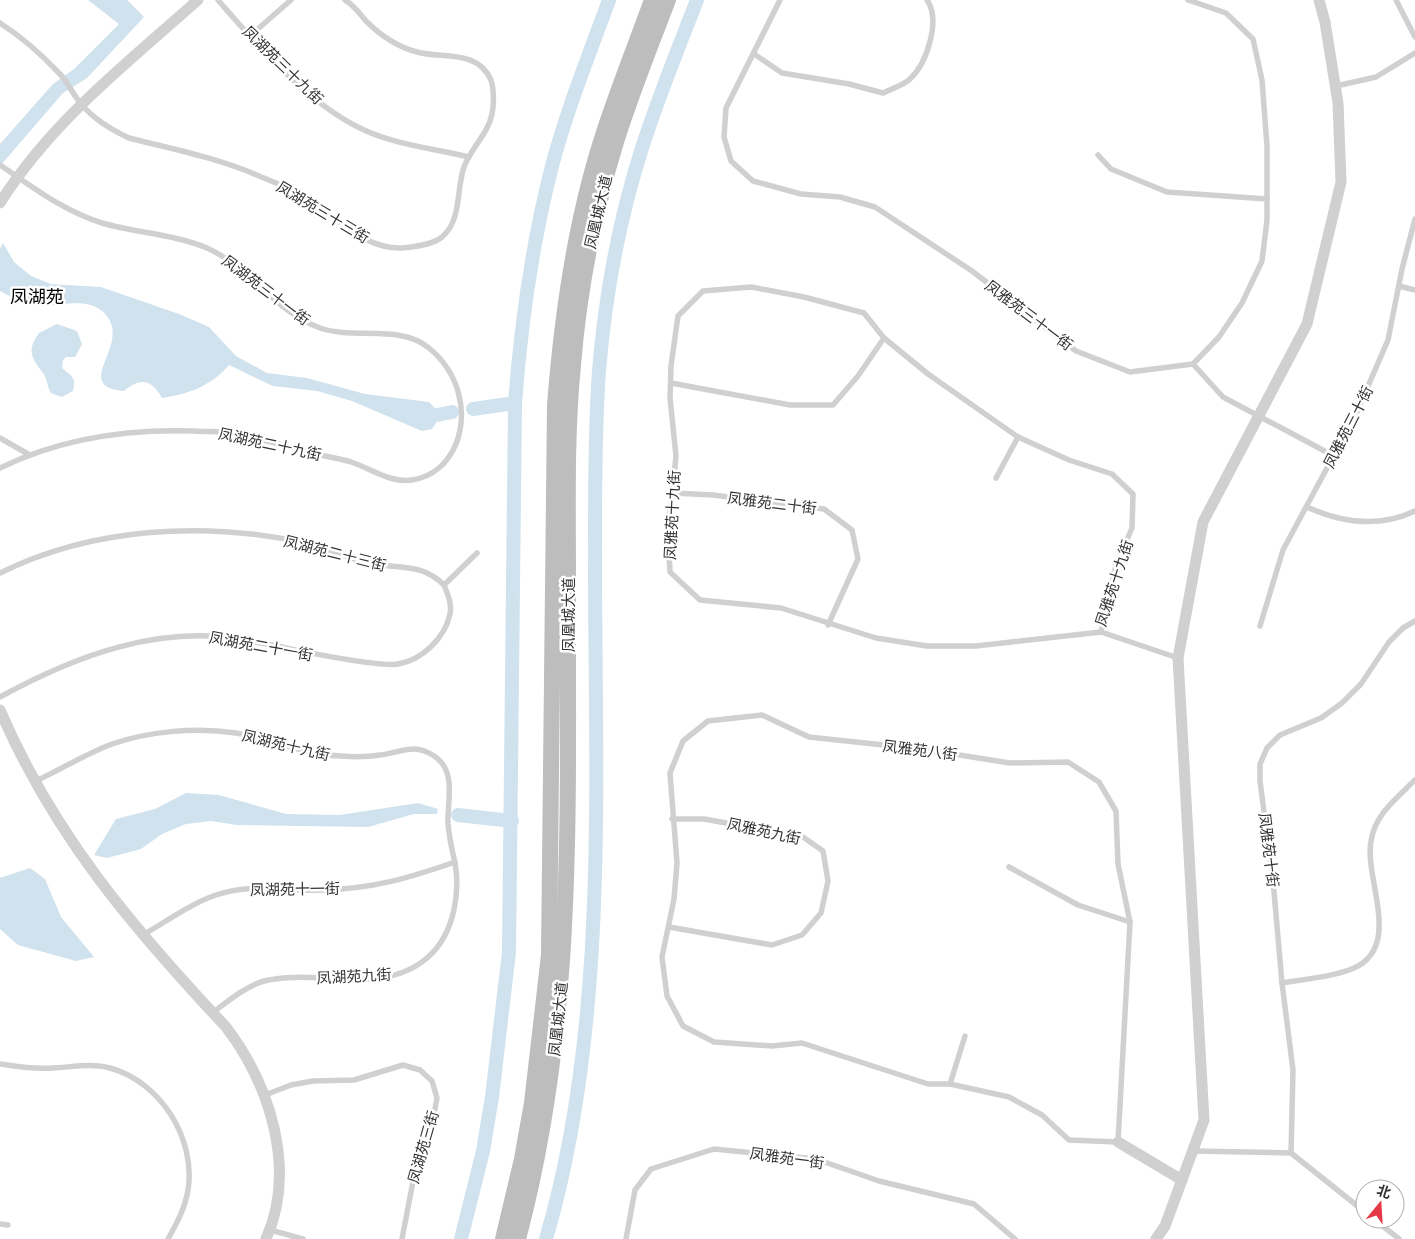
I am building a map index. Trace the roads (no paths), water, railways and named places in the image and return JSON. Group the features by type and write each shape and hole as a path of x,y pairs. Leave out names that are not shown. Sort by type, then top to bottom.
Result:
{"main road":[{"name":"凤凰城大道","path":"503,1239 522,1159 532,1103 539,1056 549,955 555,414 559,356 573,255 591,174 652,0"},
{"name":"凤凰城大道","path":"518,1239 535,1169 554,1058 566,919 568,467 576,335 592,237 609,167 630,100 668,0"}],"street":[{"path":"0,204 18,176 48,139 81,104 198,0"},
{"path":"1156,1239 1165,1226 1204,1120 1178,658 1203,522 1307,324 1341,182 1336,86 1320,0"},
{"path":"0,710 34,782 79,855 142,936 238,1043 265,1095 278,1153 277,1192 268,1235"},
{"path":"1118,1142 1182,1180"}],"lane":[{"name":"凤湖苑三十九街","path":"218,0 292,77 347,121 388,140 469,157"},
{"path":"251,35 290,0"},
{"path":"345,0 353,4 366,21 401,47 419,53 459,56 477,64 490,80 493,98 492,114 486,129 469,157"},
{"name":"凤雅苑三十一街","path":"780,0 726,108 724,137 731,161 753,181 801,194 840,197 875,206 972,271 1076,351 1130,372 1193,364"},
{"path":"754,54 782,73 849,84 883,93 910,79 927,54 934,21 927,0"},
{"path":"1188,0 1226,13 1253,39 1262,89 1267,146 1267,220 1262,261 1242,302 1219,337 1193,364 1223,397 1334,456"},
{"path":"1396,0 1415,37"},
{"name":"凤湖苑三十三街","path":"0,23 40,54 61,75 81,104 94,118 111,130 129,138 229,165 286,188 318,206 359,237 379,245 401,248 423,245 441,238 454,224 464,167 469,157"},
{"path":"1336,86 1376,77 1415,53"},
{"path":"1098,155 1111,169 1168,192 1267,199"},
{"name":"凤湖苑三十一街","path":"0,165 46,197 98,222 206,248 233,262 293,313 322,329 352,334 396,335 418,339 447,366 463,406"},
{"name":"凤雅苑三十街","path":"1260,626 1283,550 1356,414 1388,340 1415,219"},
{"path":"1399,286 1415,290"},
{"name":"凤雅苑十九街","path":"751,287 804,297 864,313 884,338 928,374 1018,436 1069,460 1112,474 1133,494 1132,528 1116,565 1101,632 976,646 927,646 876,638 828,625 781,608 700,600 670,572 668,533 674,492 676,456 670,383 678,316 703,291 751,287"},
{"path":"670,383 790,405 833,405 858,376 884,338"},
{"name":"凤湖苑二十九街","path":"0,468 28,454 74,442 129,433 229,432 352,462 396,480 415,480 444,465 453,451 460,432 463,406"},
{"path":"996,478 1018,436"},
{"path":"0,438 28,454"},
{"name":"凤雅苑二十街","path":"674,492 824,509 852,530 858,559 828,625"},
{"path":"1307,507 1339,519 1356,522 1391,520 1415,511"},
{"name":"凤湖苑二十三街","path":"0,573 61,550 89,543 150,532 201,531 252,534 306,543 383,566 419,568 433,574 444,585"},
{"path":"444,585 477,553"},
{"name":"凤湖苑二十一街","path":"0,697 56,667 83,656 112,648 178,637 209,635 348,660 398,664 418,657 433,645 445,628 450,614 450,599 444,585"},
{"name":"凤雅苑十街","path":"1291,1153 1293,1070 1282,983 1274,880 1260,782 1260,764 1267,748 1280,735 1321,718 1342,703 1361,684 1389,642 1403,628 1415,621"},
{"path":"1101,632 1178,658"},
{"name":"凤雅苑八街","path":"672,819 670,773 683,741 708,720 762,716 809,737 921,749 1010,763 1068,762 1099,782 1116,811 1118,864 1130,922 1118,1142"},
{"name":"凤湖苑十九街","path":"34,782 111,745 172,732 234,733 336,756 379,756 414,749 429,753 435,757 441,762 448,775 448,826 455,862"},
{"path":"1282,983 1354,968 1367,958 1376,946 1380,930 1370,854 1374,828 1384,811 1415,780"},
{"path":"672,819 677,863 669,927 662,957 667,996 683,1026 714,1042 772,1046 802,1043 928,1084 950,1084 1009,1096 1042,1115 1069,1140 1118,1142"},
{"name":"凤雅苑九街","path":"669,927 772,945 802,935 821,914 828,880 823,851 803,837 704,819 672,819"},
{"name":"凤湖苑十一街","path":"142,936 189,907 217,894 273,887 320,891 376,885 408,879 455,862"},
{"name":"凤湖苑九街","path":"212,1013 262,982 296,977 334,980 389,977 410,970 428,958 442,942 451,922 456,901 455,862"},
{"path":"1009,867 1078,905 1130,922"},
{"path":"950,1084 965,1036"},
{"path":"0,1064 24,1068 85,1066 110,1068 134,1079 155,1094 171,1114 183,1138 188,1163 188,1189 182,1214 168,1239"},
{"name":"凤湖苑三街","path":"265,1095 291,1085 313,1081 354,1080 403,1065 420,1070 432,1081 437,1098 434,1114 415,1170 402,1239"},
{"name":"凤雅苑一街","path":"626,1239 635,1190 651,1169 714,1149 816,1159 879,1181 974,1204 1014,1239"},
{"path":"1192,1151 1291,1153 1355,1204"},
{"path":"0,1224 8,1225"},
{"path":"1386,1229 1399,1239"},
{"path":"268,1235 303,1239"}],"water":[{"path":"88,0 127,0 144,17 87,78 63,93 0,166 0,144 53,84 74,69 119,24"},
{"path":"3,243 14,262 31,276 51,284 101,287 179,314 209,327 236,356 267,373 307,378 365,394 429,402 437,410 438,420 432,429 422,431 352,401 317,391 273,386 229,365 215,378 199,388 162,398 154,387 145,382 135,384 124,391 109,388 102,381 101,373 112,339 112,327 106,315 100,309 85,304 38,305 21,301 0,291 0,249"},
{"path":"57,324 77,331 82,344 75,357 66,357 63,360 62,368 72,377 74,383 73,391 62,397 51,393 44,375 32,354 35,339 39,333"},
{"path":"186,793 219,795 286,814 340,815 418,803 438,809 437,814 414,814 368,827 237,825 211,821 186,824 162,834 141,849 107,858 94,855 116,819 155,809"},
{"path":"30,868 45,879 61,917 94,957 76,961 18,945 0,929 0,878"}],"waterway":[{"path":"461,1239 483,1151 492,1097 509,952 515,403 520,343 533,254 552,166 571,103 609,0"},
{"path":"546,1239 567,1155 581,1068 590,980 596,800 596,453 599,371 605,315 614,259 634,175 668,74 697,0"},
{"path":"473,409 515,403"},
{"path":"437,415 452,412"},
{"path":"458,815 512,821"}],"district":[{"name":"凤湖苑","path":"37,296"}]}
